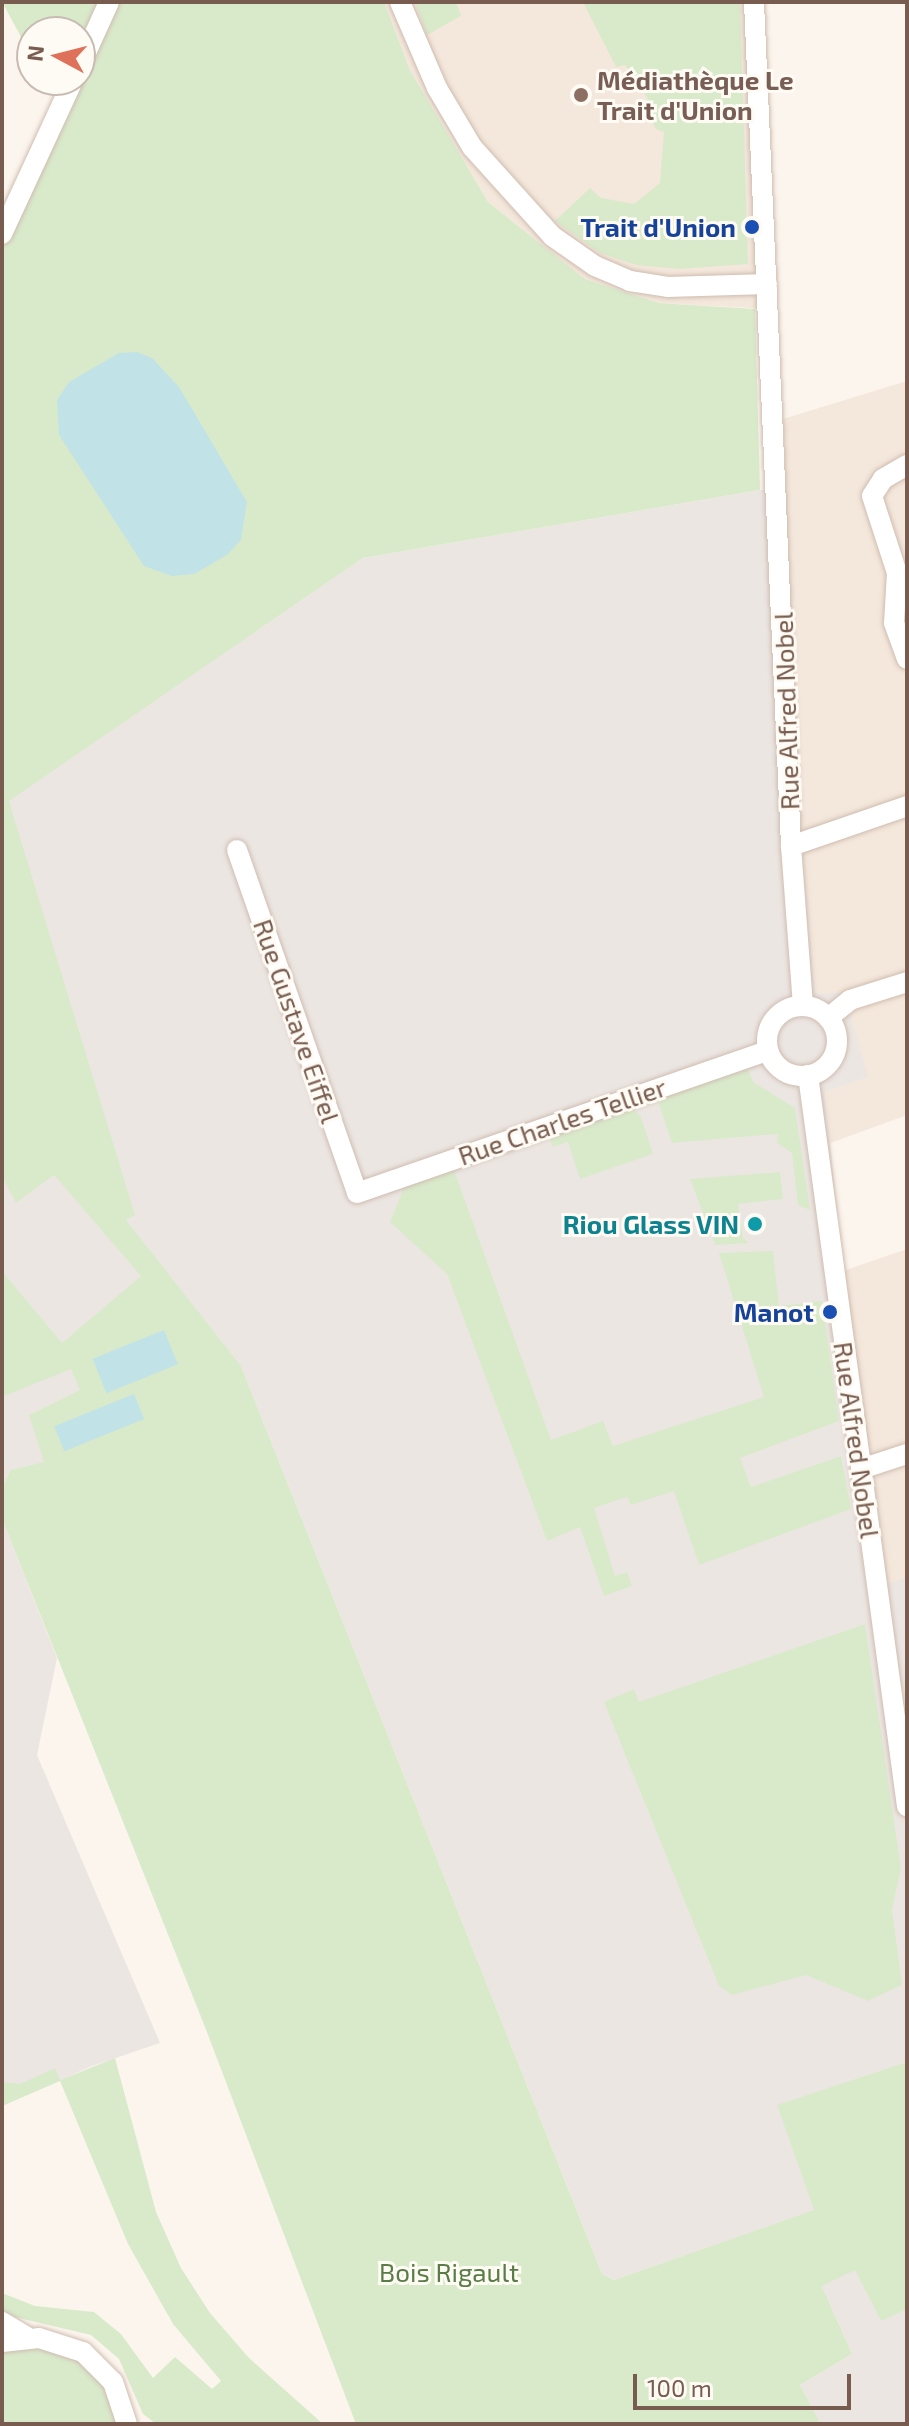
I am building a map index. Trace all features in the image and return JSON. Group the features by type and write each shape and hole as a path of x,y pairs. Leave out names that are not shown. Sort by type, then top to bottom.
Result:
{"street":[{"path":"96,31 109,2"},
{"path":"400,2 432,77 472,147 552,236 595,266 630,281 668,287 767,284"},
{"name":"Rue Alfred Nobel","path":"754,2 791,846 803,1006"},
{"path":"2,234 66,96"},
{"path":"907,465 883,479 872,496 897,573 894,623 907,659"},
{"path":"791,846 907,806"},
{"name":"Rue Gustave Eiffel","path":"237,850 357,1193"},
{"path":"828,1018 850,1000 907,982"},
{"path":"803,1006 828,1018 836,1047 826,1066 808,1075 788,1073 768,1051 771,1025 779,1015 803,1006"},
{"name":"Rue Charles Tellier","path":"357,1193 768,1051"},
{"name":"Rue Alfred Nobel","path":"808,1075 907,1806"},
{"path":"861,1469 907,1454"},
{"path":"2,2322 27,2337"},
{"path":"2,2342 27,2337 57,2341 83,2352 106,2372 126,2417 141,2424"}],"shaded area":[{"path":"384,2 754,2 769,309 659,303 585,279 488,202 410,70"},
{"path":"907,381 907,1115 830,1143 825,1092 867,1077 844,992 815,994 796,774 783,419"},
{"path":"760,490 787,490 796,774 815,994 844,992 868,1077 825,1092 843,1271 888,1583 907,1577 907,2424 821,2424 800,2385 852,2354 792,2218 614,2280 602,2274 241,1366 64,1458 10,1470 2,1489 2,805 363,558"},
{"path":"907,1249 907,1577 888,1584 843,1271"},
{"path":"2,1519 57,1658 37,1755 160,2043 92,2066 2,2106"}],"green space":[{"name":"Bois Rigault","path":"2,2 384,2 410,70 488,202 585,279 659,303 755,309 760,490 363,558 9,801 135,1215 126,1220 241,1366 602,2274 614,2280 814,2210 777,2105 907,2062 907,2309 881,2321 855,2270 822,2286 852,2354 800,2385 821,2424 356,2424 205,2027 2,1519 2,1489 10,1470 44,1462 29,1415 80,1390 71,1369 2,1397 2,1271 62,1343 141,1276 54,1175 16,1203 2,1176 2,220 55,96 96,96 96,16 16,16 16,28"},
{"path":"415,2 456,2 461,16 427,35"},
{"path":"583,2 740,2 748,264 680,269 636,265 600,253 555,221 590,188 601,198 634,204 660,183 664,132 656,129 642,106 648,99 625,65 616,67"},
{"path":"748,1069 753,1082 795,1108 810,1210 798,1205 792,1153 778,1144 777,1134 672,1143 657,1098"},
{"path":"632,1108 641,1117 653,1154 580,1179 568,1142 553,1147 549,1137"},
{"path":"454,1170 551,1440 603,1421 613,1446 764,1397 719,1253 773,1251 779,1306 822,1301 839,1421 740,1458 751,1487 841,1456 851,1509 699,1565 674,1491 631,1505 627,1497 594,1508 615,1576 627,1572 632,1586 604,1596 580,1527 547,1541 447,1274 390,1222 404,1188"},
{"path":"780,1172 783,1199 738,1204 743,1238 749,1243 715,1245 690,1179"},
{"path":"865,1624 901,1869 892,1909 902,1985 868,2001 806,1975 732,1995 719,1986 604,1702 634,1689 639,1702"},
{"path":"115,2058 156,2212 181,2268 210,2313 249,2358 323,2424 156,2424 143,2414 119,2359 91,2335 2,2314 2,2293 35,2306 94,2312 121,2334 153,2378 175,2357 212,2389 221,2381 173,2324 128,2244 60,2081 2,2106 2,2082 20,2084 55,2068 60,2080"},
{"path":"36,2346 82,2362 107,2391 118,2424 2,2424 2,2352"}],"water":[{"path":"137,352 152,358 179,387 247,502 241,540 227,555 194,574 172,576 144,566 59,435 57,400 69,382 119,353"},
{"path":"164,1330 178,1364 106,1393 93,1359"},
{"path":"134,1394 144,1419 64,1451 54,1426"}],"place":[{"name":"Médiathèque Le Trait d'Union","path":"581,95"},
{"name":"Trait d'Union","path":"752,227"},
{"name":"Riou Glass VIN","path":"755,1224"},
{"name":"Manot","path":"830,1312"}]}
